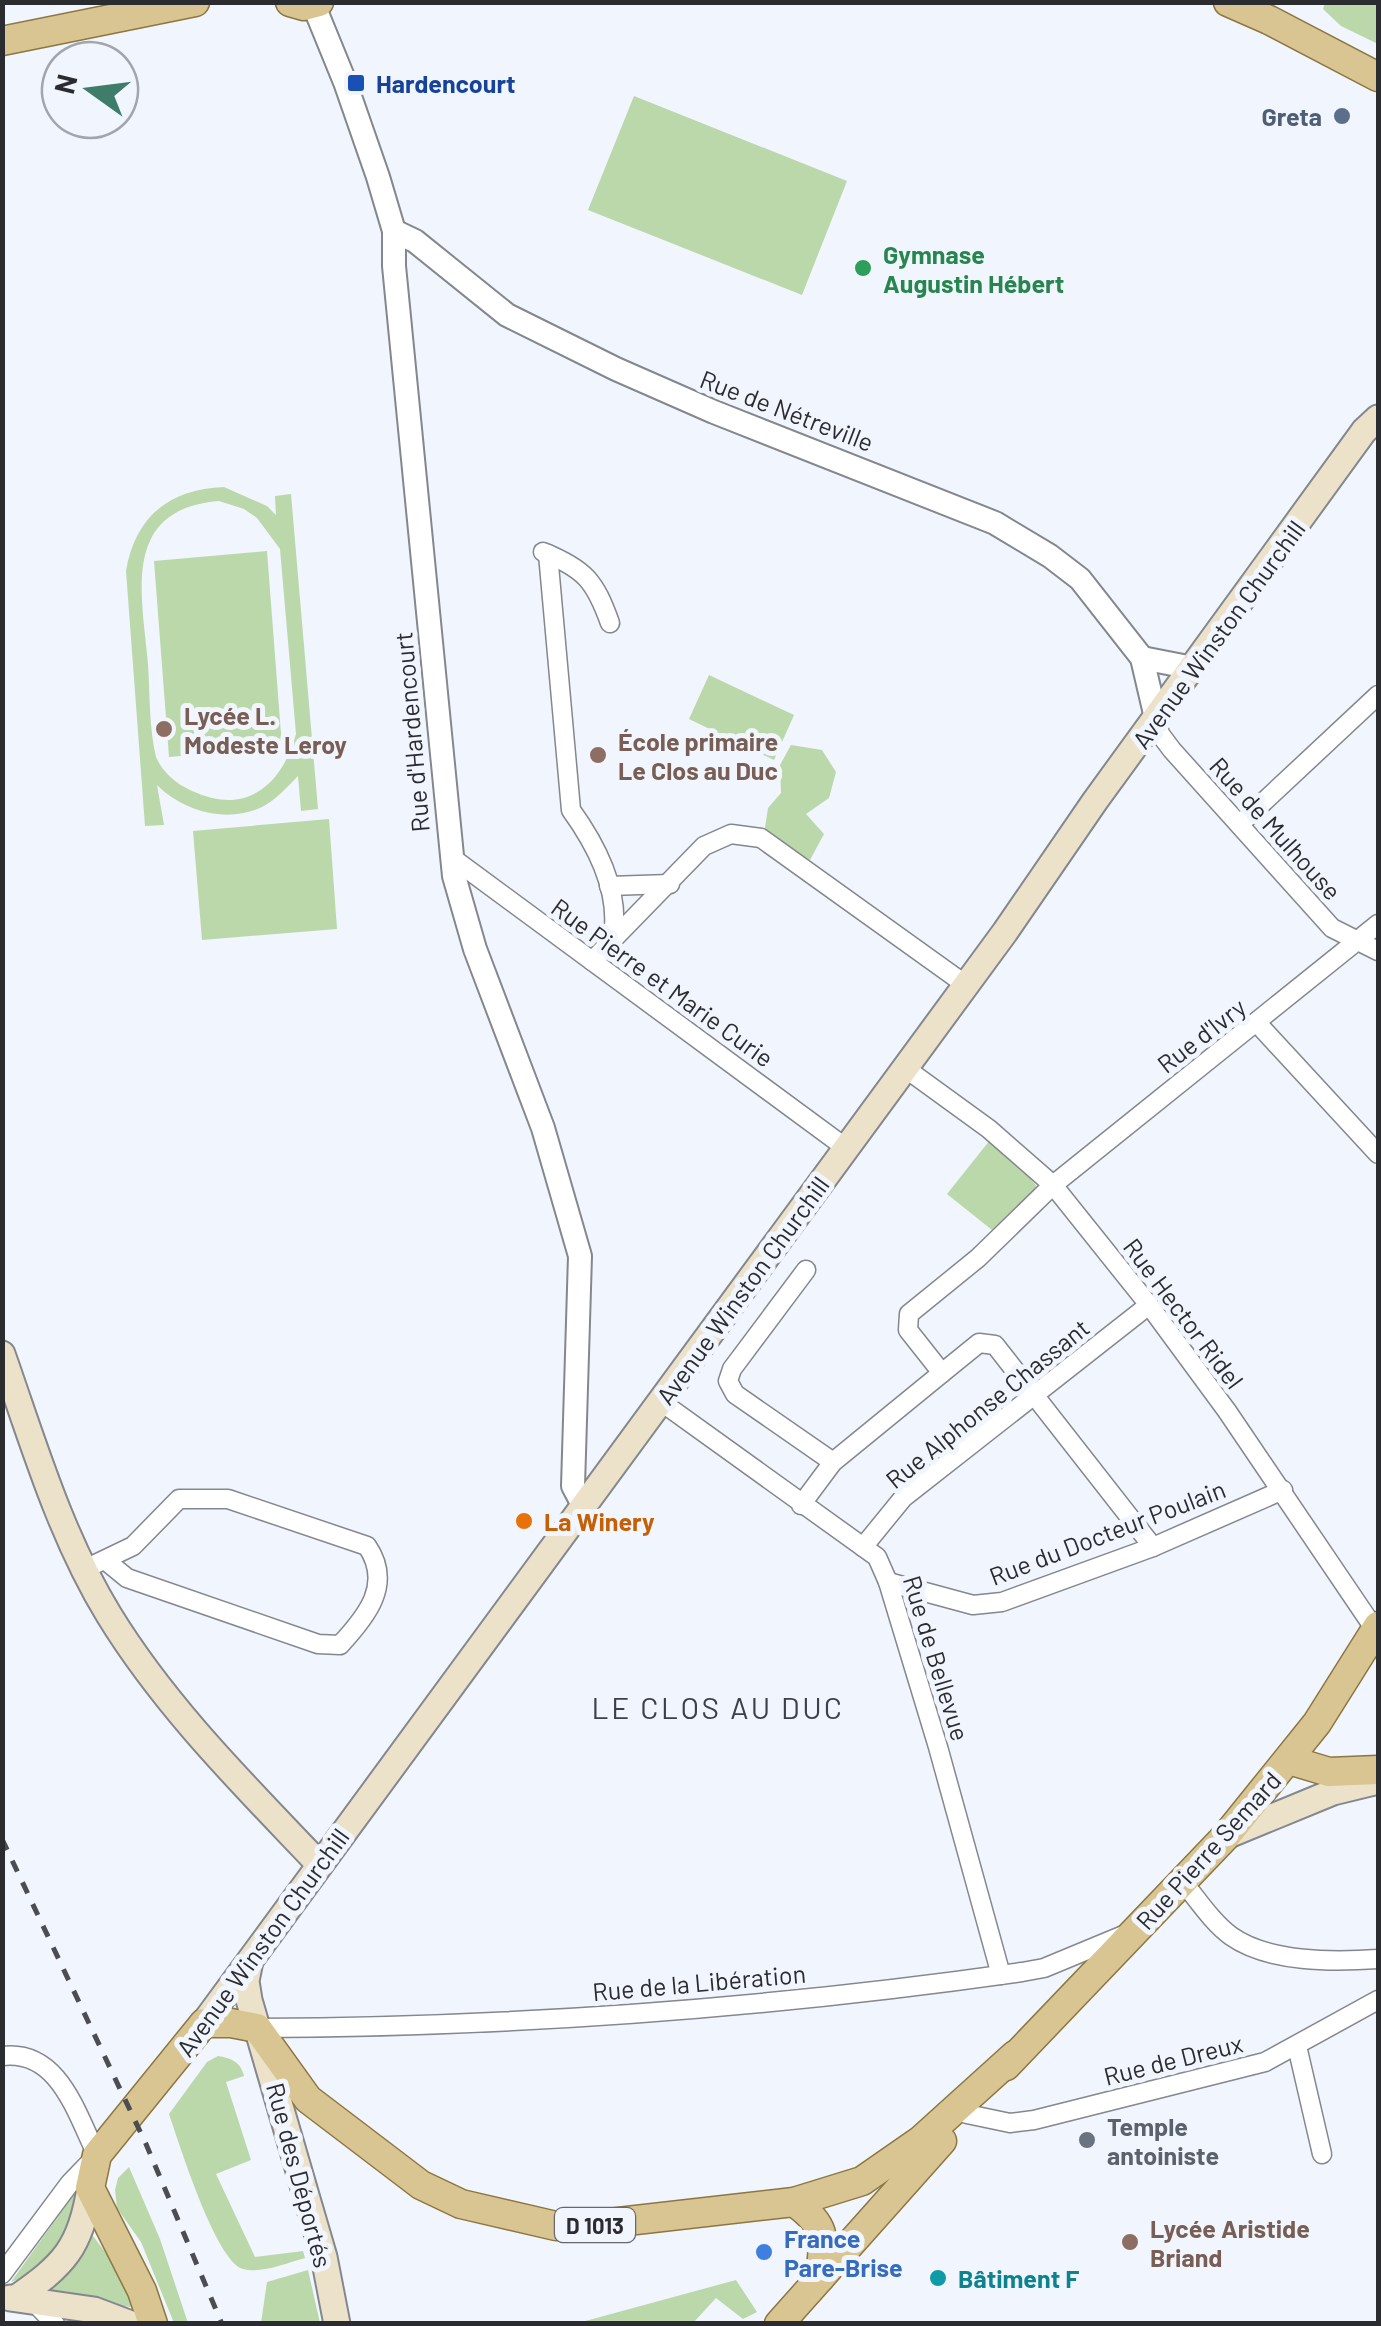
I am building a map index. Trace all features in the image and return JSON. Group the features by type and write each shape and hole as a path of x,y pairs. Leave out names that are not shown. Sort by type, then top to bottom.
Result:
{"main road":[{"path":"2,41 195,2"},
{"path":"1228,2 1378,77"},
{"name":"Avenue Winston Churchill","path":"96,2155 204,2023 966,985 1364,431 1378,418"},
{"path":"2,1354 32,1439 95,1565 108,1614 160,1689 319,1864"},
{"name":"Rue Pierre Semard","path":"794,2202 862,2181 909,2150 1015,2055 1226,1836 1317,1723 1377,1628"},
{"path":"1289,1760 1329,1772 1378,1770"},
{"path":"1226,1836 1332,1792 1378,1781"},
{"name":"Rue des Déportés","path":"251,1958 246,1981 319,2239 336,2324"},
{"path":"204,2023 230,2022 257,2028"},
{"name":"D 1013","path":"257,2028 308,2099 421,2185 461,2204 556,2226 794,2202"},
{"name":"Rue Pierre Semard","path":"779,2324 1015,2055"},
{"path":"12,2299 56,2270 73,2247 86,2215 96,2155"},
{"path":"90,2188 142,2292 153,2324"},
{"path":"794,2202 813,2215 824,2239 820,2278"},
{"path":"12,2299 94,2310 132,2324"}],"street":[{"name":"Rue d'Hardencourt","path":"308,4 345,82 394,231 394,266 451,856 463,915 542,1128 580,1256 573,1486 583,1505"},
{"name":"Rue de Nétreville","path":"394,231 406,234 508,315 616,369 995,523 1050,556 1080,579 1142,658 1156,718"},
{"path":"610,623 596,586 579,570 545,553 571,810 594,843 609,886 612,942"},
{"path":"1142,658 1194,668"},
{"path":"1241,823 1378,695"},
{"name":"Rue de Mulhouse","path":"1156,718 1160,734 1172,750 1332,928 1378,951"},
{"path":"592,961 704,846 732,834 761,838 966,985"},
{"name":"Rue Pierre et Marie Curie","path":"451,856 846,1148"},
{"path":"609,886 670,884"},
{"name":"Rue d'Ivry","path":"942,1372 908,1330 909,1314 978,1258 1053,1185 1378,924"},
{"path":"1256,1023 1378,1154"},
{"name":"Rue Hector Ridel","path":"905,1068 988,1129 1053,1185 1149,1305 1377,1628"},
{"path":"806,1270 732,1369 728,1381 735,1394 832,1462"},
{"name":"Rue Alphonse Chassant","path":"863,1547 903,1498 1149,1305"},
{"path":"801,1505 832,1462 980,1343 995,1346 1153,1546"},
{"name":"Rue de Bellevue","path":"660,1401 877,1557 938,1747 1001,1975"},
{"path":"574,1448 604,1477"},
{"name":"Rue du Docteur Poulain","path":"888,1582 973,1605 1002,1602 1153,1546 1283,1490"},
{"path":"179,1499 228,1499 367,1546 380,1570 375,1597 358,1626 340,1645 318,1644 95,1565 133,1546 179,1499"},
{"path":"1183,1882 1219,1925 1246,1944 1288,1956 1378,1959"},
{"name":"Rue de la Libération","path":"257,2028 649,2013 1001,1975 1044,1968 1136,1930"},
{"name":"Rue de Dreux","path":"967,2114 1010,2123 1034,2120 1265,2062 1378,2000"},
{"path":"1298,2046 1322,2154"},
{"path":"2,2056 22,2053 44,2063 64,2090 96,2155 2,2274"},
{"path":"12,2299 55,2324"}],"green space":[{"path":"1325,3 1378,3 1378,44 1341,26 1323,9"},
{"path":"634,96 847,181 802,295 588,210"},
{"path":"224,487 267,506 276,515 275,496 291,494 318,809 301,811 298,776 267,804 234,814 192,808 157,785 164,825 145,826 126,571 137,535 146,521 171,500","holes":["219,501 257,518 280,549 296,734 282,767 261,790 248,797 216,799 178,783 156,757 143,611 144,560 151,538 165,520 187,507"]},
{"path":"267,551 282,747 169,757 154,561"},
{"path":"709,675 794,715 774,760 689,719"},
{"path":"791,745 822,750 836,772 829,798 806,814 824,834 810,860 764,834 768,808 781,793 780,765"},
{"path":"329,819 337,929 202,940 193,831"},
{"path":"990,1140 1038,1188 992,1230 947,1194"},
{"path":"218,2056 235,2062 243,2071 244,2076 226,2082 251,2160 216,2174 255,2257 303,2251 305,2258 266,2269 243,2269 232,2262 210,2225 169,2114 207,2062"},
{"path":"129,2167 160,2239 188,2323 174,2323 141,2242 117,2208 118,2178"},
{"path":"79,2187 73,2218 59,2245 39,2267 11,2282"},
{"path":"90,2232 119,2270 135,2301 130,2307 55,2296 51,2290 74,2265"},
{"path":"308,2270 320,2323 261,2323 267,2282"},
{"path":"736,2280 757,2312 743,2319 716,2298 693,2323 578,2323"}],"railway":[{"path":"2,1839 146,2144 222,2324"}],"place":[{"name":"Hardencourt","path":"356,83"},
{"name":"Greta","path":"1342,116"},
{"name":"Gymnase Augustin Hébert","path":"863,268"},
{"name":"Lycée L. Modeste Leroy","path":"164,729"},
{"name":"École primaire Le Clos au Duc","path":"598,755"},
{"name":"La Winery","path":"524,1521"},
{"name":"Temple antoiniste","path":"1087,2140"},
{"name":"Lycée Aristide Briand","path":"1130,2242"},
{"name":"France Pare-Brise","path":"764,2252"},
{"name":"Bâtiment F","path":"938,2278"}],"district":[{"name":"LE CLOS AU DUC","path":"718,1707"}]}
